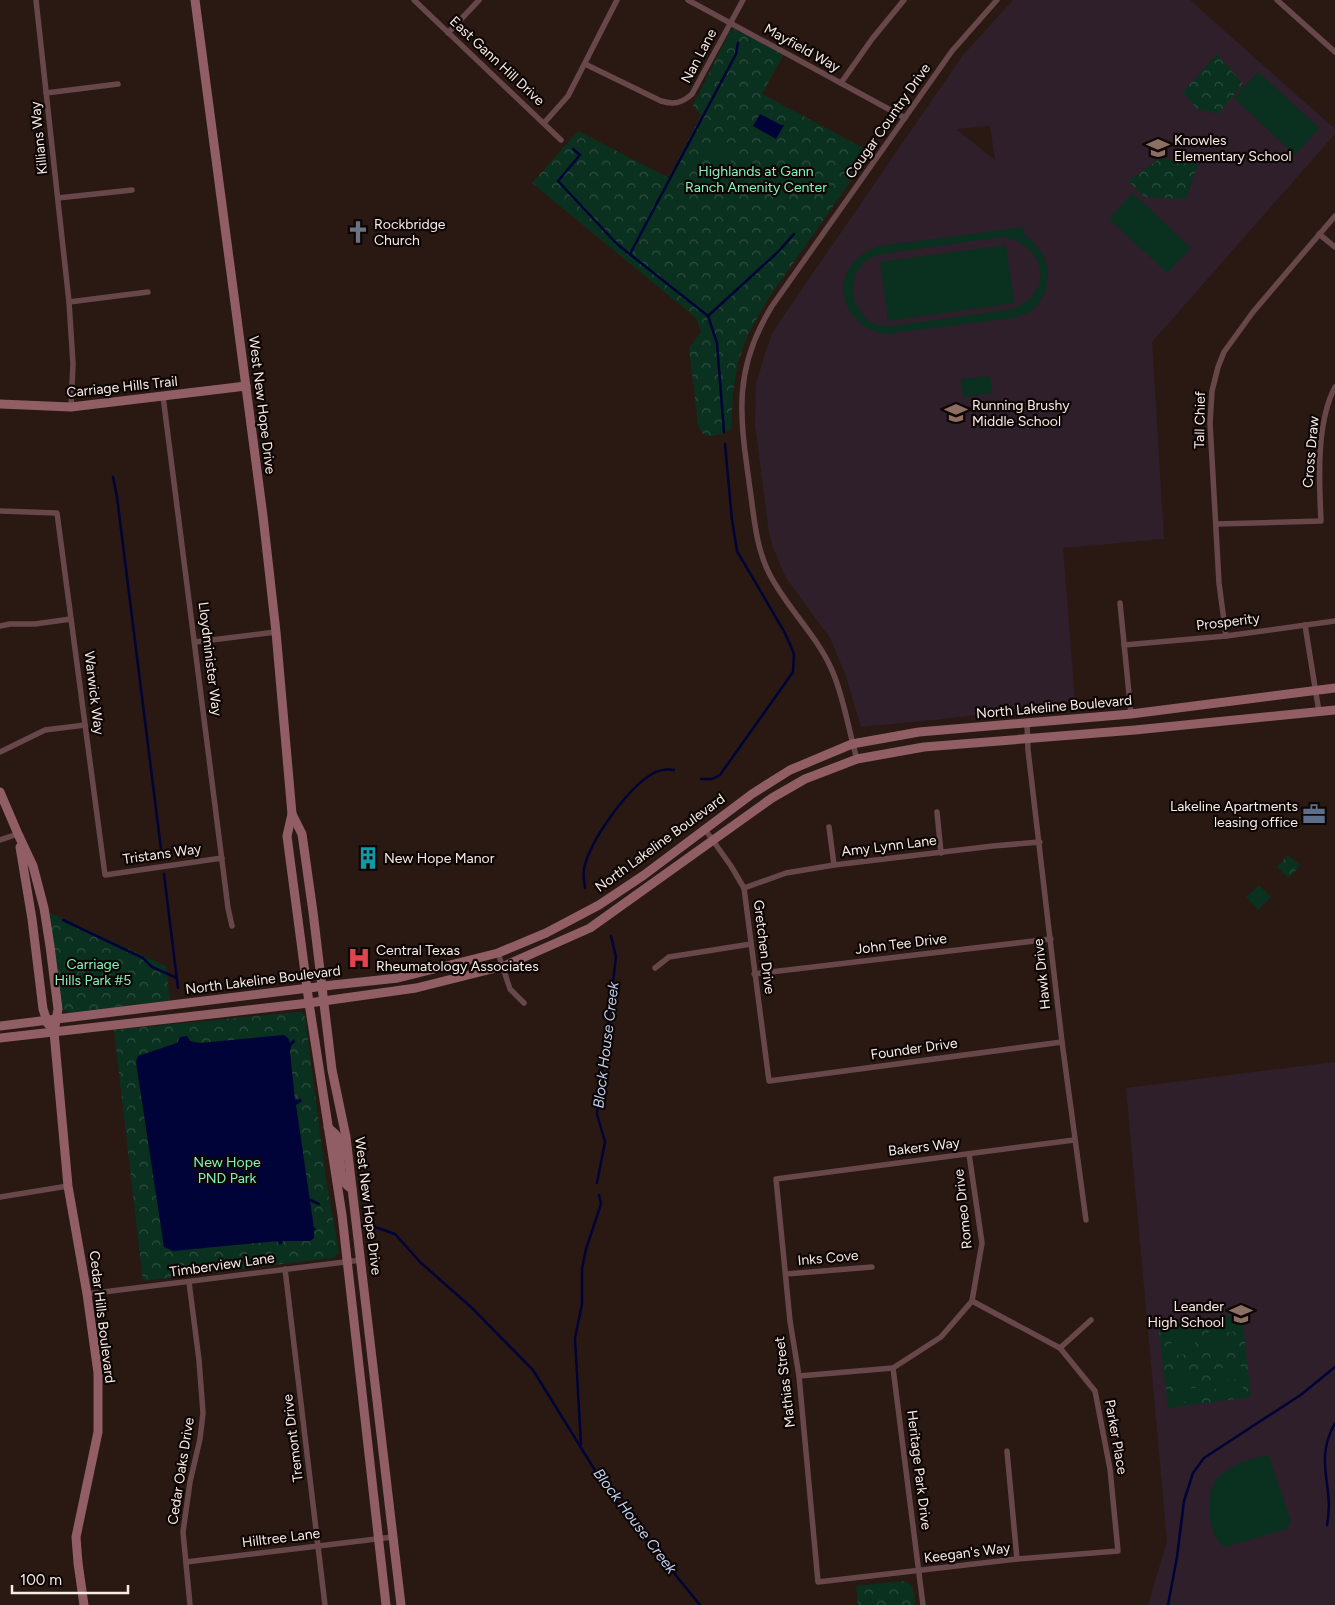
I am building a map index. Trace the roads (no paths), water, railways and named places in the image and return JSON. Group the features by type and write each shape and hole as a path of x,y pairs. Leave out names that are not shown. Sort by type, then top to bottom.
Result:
{"main road":[{"name":"West New Hope Drive","path":"195,0 246,386 276,632 292,814 287,836 309,1003 342,1215 386,1605"},
{"name":"Carriage Hills Trail","path":"0,404 71,407 246,386"},
{"name":"North Lakeline Boulevard","path":"0,1026 398,978 498,953 546,932 599,905 644,875 704,828 752,794 790,770 852,744 920,732 1131,714 1335,688"},
{"name":"North Lakeline Boulevard","path":"0,1038 309,1003 416,988 504,966 590,928 772,798 805,780 857,758 924,747 1028,737 1135,730 1335,710"},
{"name":"Cedar Hills Boulevard","path":"0,792 33,866 44,908 58,1009 54,1032 68,1186 87,1294 98,1374 98,1432 76,1537 84,1605"},
{"name":"West New Hope Drive","path":"292,814 302,834 314,912 332,1070 344,1129 401,1605"},
{"name":"Cedar Hills Boulevard","path":"18,834 46,1020 54,1032"},
{"path":"327,1127 337,1136 343,1179 346,1186 352,1189"}],"street":[{"name":"Killians Way","path":"36,0 69,302 73,364 71,407"},
{"name":"East Gann Hill Drive","path":"414,0 561,140"},
{"path":"448,33 479,0"},
{"path":"544,123 568,96 617,0"},
{"name":"Mayfield Way","path":"688,0 905,118"},
{"name":"Nan Lane","path":"585,64 670,104 686,100 692,94 743,0"},
{"path":"842,83 872,40 904,0"},
{"name":"Cougar Country Drive","path":"857,758 836,684 826,659 778,588 762,554 755,524 742,435 741,390 748,356 763,320 952,51 997,0"},
{"path":"1277,0 1334,50"},
{"path":"46,93 118,84"},
{"path":"58,198 132,190"},
{"name":"Tall Chief","path":"1226,636 1219,583 1210,422 1212,391 1218,367 1224,352 1253,312 1335,216"},
{"path":"1319,234 1335,247"},
{"path":"69,302 148,292"},
{"name":"Cross Draw","path":"1216,524 1321,520 1319,477 1324,423 1335,387"},
{"name":"Lloydminister Way","path":"163,396 232,926"},
{"name":"Warwick Way","path":"0,511 57,514 105,875"},
{"path":"1120,603 1131,714"},
{"path":"0,626 72,619"},
{"name":"Prosperity","path":"1124,645 1226,636 1335,621"},
{"path":"1305,624 1320,712"},
{"path":"195,642 276,632"},
{"name":"Hawk Drive","path":"1027,724 1062,1042 1086,1220"},
{"path":"0,752 45,730 85,725"},
{"path":"937,812 941,853"},
{"path":"829,827 834,865"},
{"name":"Gretchen Drive","path":"704,828 744,888 769,1081"},
{"path":"0,840 18,834"},
{"name":"Amy Lynn Lane","path":"744,888 786,872 1040,842"},
{"name":"Tristans Way","path":"105,875 222,858"},
{"name":"John Tee Drive","path":"754,974 1050,939"},
{"path":"655,968 669,957 751,944"},
{"path":"498,953 504,966 510,989 524,1003"},
{"name":"Founder Drive","path":"769,1081 1062,1042"},
{"name":"Bakers Way","path":"776,1179 1074,1140"},
{"name":"Romeo Drive","path":"969,1154 982,1243 972,1301"},
{"name":"Mathias Street","path":"776,1179 818,1582"},
{"path":"0,1188 0,1197 68,1186"},
{"name":"Timberview Lane","path":"87,1294 361,1260"},
{"name":"Inks Cove","path":"786,1274 872,1267"},
{"name":"Tremont Drive","path":"285,1269 325,1605"},
{"name":"Cedar Oaks Drive","path":"189,1282 199,1360 203,1413 183,1532 190,1605"},
{"path":"798,1376 893,1368 941,1337 972,1301"},
{"name":"Parker Place","path":"972,1301 1060,1348 1095,1391 1110,1469 1118,1551"},
{"path":"1060,1348 1091,1320"},
{"name":"Heritage Park Drive","path":"893,1368 923,1605"},
{"path":"1007,1451 1017,1560"},
{"name":"Hilltree Lane","path":"186,1562 394,1537"},
{"name":"Keegan's Way","path":"818,1582 1118,1551"}],"waterway":[{"path":"630,254 736,54 738,43"},
{"path":"573,149 580,155 558,181 617,244 708,316"},
{"path":"708,316 778,252 794,234"},
{"name":"Block House Creek","path":"708,316 717,343 724,432"},
{"name":"Block House Creek","path":"701,779 712,779 720,775 793,672 794,654 785,633 737,551 732,520 725,444"},
{"path":"113,477 162,857"},
{"name":"Block House Creek","path":"585,888 584,871 588,857 611,816 642,781 657,772 674,770"},
{"path":"164,874 178,988"},
{"path":"63,920 143,958 152,967 177,978"},
{"name":"Block House Creek","path":"597,1183 605,1142 597,1114 616,957 611,936"},
{"name":"Block House Creek","path":"581,1445 575,1338 582,1304 582,1269 586,1249 601,1204 599,1195"},
{"path":"308,1199 319,1204"},
{"path":"372,1226 395,1234 420,1262 471,1307 533,1370 609,1493 700,1605"},
{"path":"1168,1605 1177,1557 1184,1501 1193,1473 1204,1458 1302,1394 1335,1367"},
{"path":"1327,1525 1329,1498 1325,1462 1329,1437 1335,1423"}],"place":[{"name":"Knowles Elementary School","path":"1158,148"},
{"name":"Rockbridge Church","path":"358,232"},
{"name":"Running Brushy Middle School","path":"956,413"},
{"name":"Lakeline Apartments leasing office","path":"1314,814"},
{"name":"New Hope Manor","path":"368,858"},
{"name":"Central Texas Rheumatology Associates","path":"359,958"},
{"name":"Leander High School","path":"1241,1314"}],"park label":[{"name":"Highlands at Gann Ranch Amenity Center","path":"756,180"},
{"name":"Carriage Hills Park #5","path":"93,972"},
{"name":"New Hope PND Park","path":"227,1170"}]}
